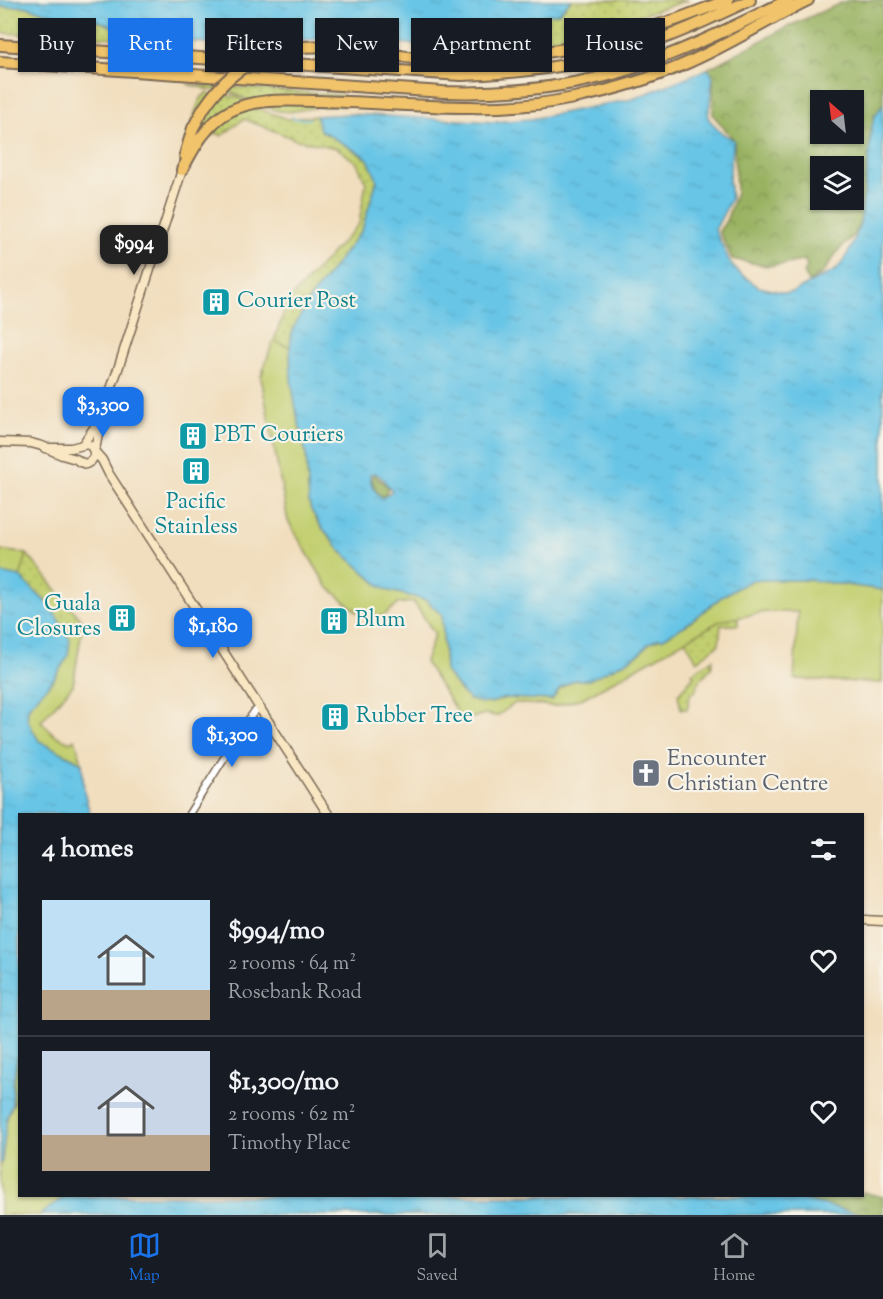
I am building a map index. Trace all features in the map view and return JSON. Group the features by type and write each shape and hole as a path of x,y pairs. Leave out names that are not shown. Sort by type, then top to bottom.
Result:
{"highway":[{"path":"182,170 193,128 216,91 239,70 259,58 286,48 322,46 432,60 470,61 514,57 597,44 675,20 728,0"},
{"path":"0,45 461,75 525,72 631,50 705,21 750,0"},
{"path":"0,62 443,93 512,91 562,85 641,66 700,42 788,0"},
{"path":"182,170 204,133 217,119 241,106 263,101 470,107 520,106 581,97 610,91 687,63 808,0"}],"main road":[{"path":"0,442 31,443 84,464 91,461 95,455 101,418 182,170"},
{"path":"76,459 76,450 101,418"},
{"path":"45,448 90,445 102,460 327,813"},
{"path":"91,461 109,474"},
{"path":"864,920 883,921"}],"street":[{"path":"190,813 244,726 254,712 260,708"}],"green space":[{"path":"571,0 688,0 631,18 564,18 564,37 552,38 552,18 540,18 544,15 559,13"},
{"path":"848,0 883,0 883,104 875,116 871,129 864,194 864,156 810,156 810,210 862,210 860,223 854,235 839,250 823,272 809,282 804,273 807,267 805,260 767,266 732,259 719,231 726,221 736,193 734,140 713,115 713,77 707,69 787,27"},
{"path":"24,6 72,18 18,18 18,34 0,33 0,7"},
{"path":"96,21 108,25 108,38 96,37"},
{"path":"187,84 343,95 345,106 279,111 230,92"},
{"path":"208,92 214,99 224,98 224,95 237,97 257,108 287,119 316,116 321,130 368,159 377,180 362,230 309,300 295,325 290,347 291,379 390,591 426,600 788,579 810,580 736,609 738,625 721,625 719,644 697,661 685,640 583,698 555,706 515,703 497,716 484,714 462,721 425,662 435,634 414,602 399,603 383,616 360,614 327,586 288,521 261,377 288,301 359,224 366,183 357,163 337,148 297,140 244,119 221,136 218,133 209,137 206,135 195,137 191,126 199,102"},
{"path":"273,341 290,347 291,379 306,453 311,510 341,551 381,587 426,600 442,615 445,671 470,700 491,703 505,698 552,700 560,688 575,680 589,680 625,662 639,654 648,644 686,625 724,595 752,580 810,580 883,590 882,683 794,679 798,612 766,612 720,621 583,698 555,706 515,703 497,716 484,714 462,721 425,662 435,634 414,602 399,603 383,616 360,614 327,586 288,521 261,377"},
{"path":"374,474 388,487 383,497 377,493 371,478"},
{"path":"0,550 27,554 83,622 73,685 41,721 54,735 70,742 75,739 82,763 28,721 54,679 70,640 51,607 20,577 0,573"},
{"path":"0,550 27,554 20,577 0,573"},
{"path":"83,622 73,685 41,721 54,735 70,742 75,739 82,763 39,741 27,715 29,706 54,679 70,640 67,635"},
{"path":"713,659 711,668 699,681 695,692 691,692 687,709 681,709 678,694 694,676 692,673"},
{"path":"18,1051 18,1124 11,1172 0,1163 2,1162 7,1117 12,1105"},
{"path":"18,1097 18,1197 64,1197 40,1215 0,1215 0,1163 2,1162 5,1127 13,1104"},
{"path":"864,1192 883,1197 883,1215 837,1209 795,1197 828,1199 864,1197"}],"water":[{"path":"0,0 571,0 559,13 544,15 540,18 411,18 411,44 399,43 399,18 315,18 315,39 303,41 303,18 205,18 205,43 193,42 193,18 108,18 108,25 96,21 96,18 63,17 24,6 0,7"},
{"path":"707,69 710,71 713,77 708,118 720,132 734,140 729,178 731,199 715,230 731,264 738,272 759,287 786,293 793,292 836,270 851,248 860,223 862,210 864,210 871,129 875,116 883,104 883,590 810,580 752,580 724,595 686,625 648,644 639,654 625,662 589,680 575,680 560,688 552,700 505,698 491,703 482,703 470,700 445,671 442,615 426,600 381,587 341,551 320,525 309,502 306,453 291,379 291,336 309,300 362,230 377,180 368,159 320,130 316,116 348,114 495,122 531,119 633,99","holes":["375,473 381,477 392,491 382,498 373,487 370,474"]},
{"path":"0,573 20,577 51,607 70,640 68,656 54,679 29,706 27,715 39,741 82,763 84,791 90,813 18,813 18,1051 12,1105 7,1117 2,1162 0,1163"},
{"path":"64,1197 795,1197 865,1215 40,1215"}],"waterway":[{"path":"292,116 294,119 310,119"}],"place":[{"name":"Courier Post","path":"216,302"},
{"name":"PBT Couriers","path":"193,436"},
{"name":"Pacific Stainless","path":"196,471"},
{"name":"Guala Closures","path":"122,618"},
{"name":"Blum","path":"334,621"},
{"name":"Rubber Tree","path":"335,717"},
{"name":"Encounter Christian Centre","path":"646,773"}]}
